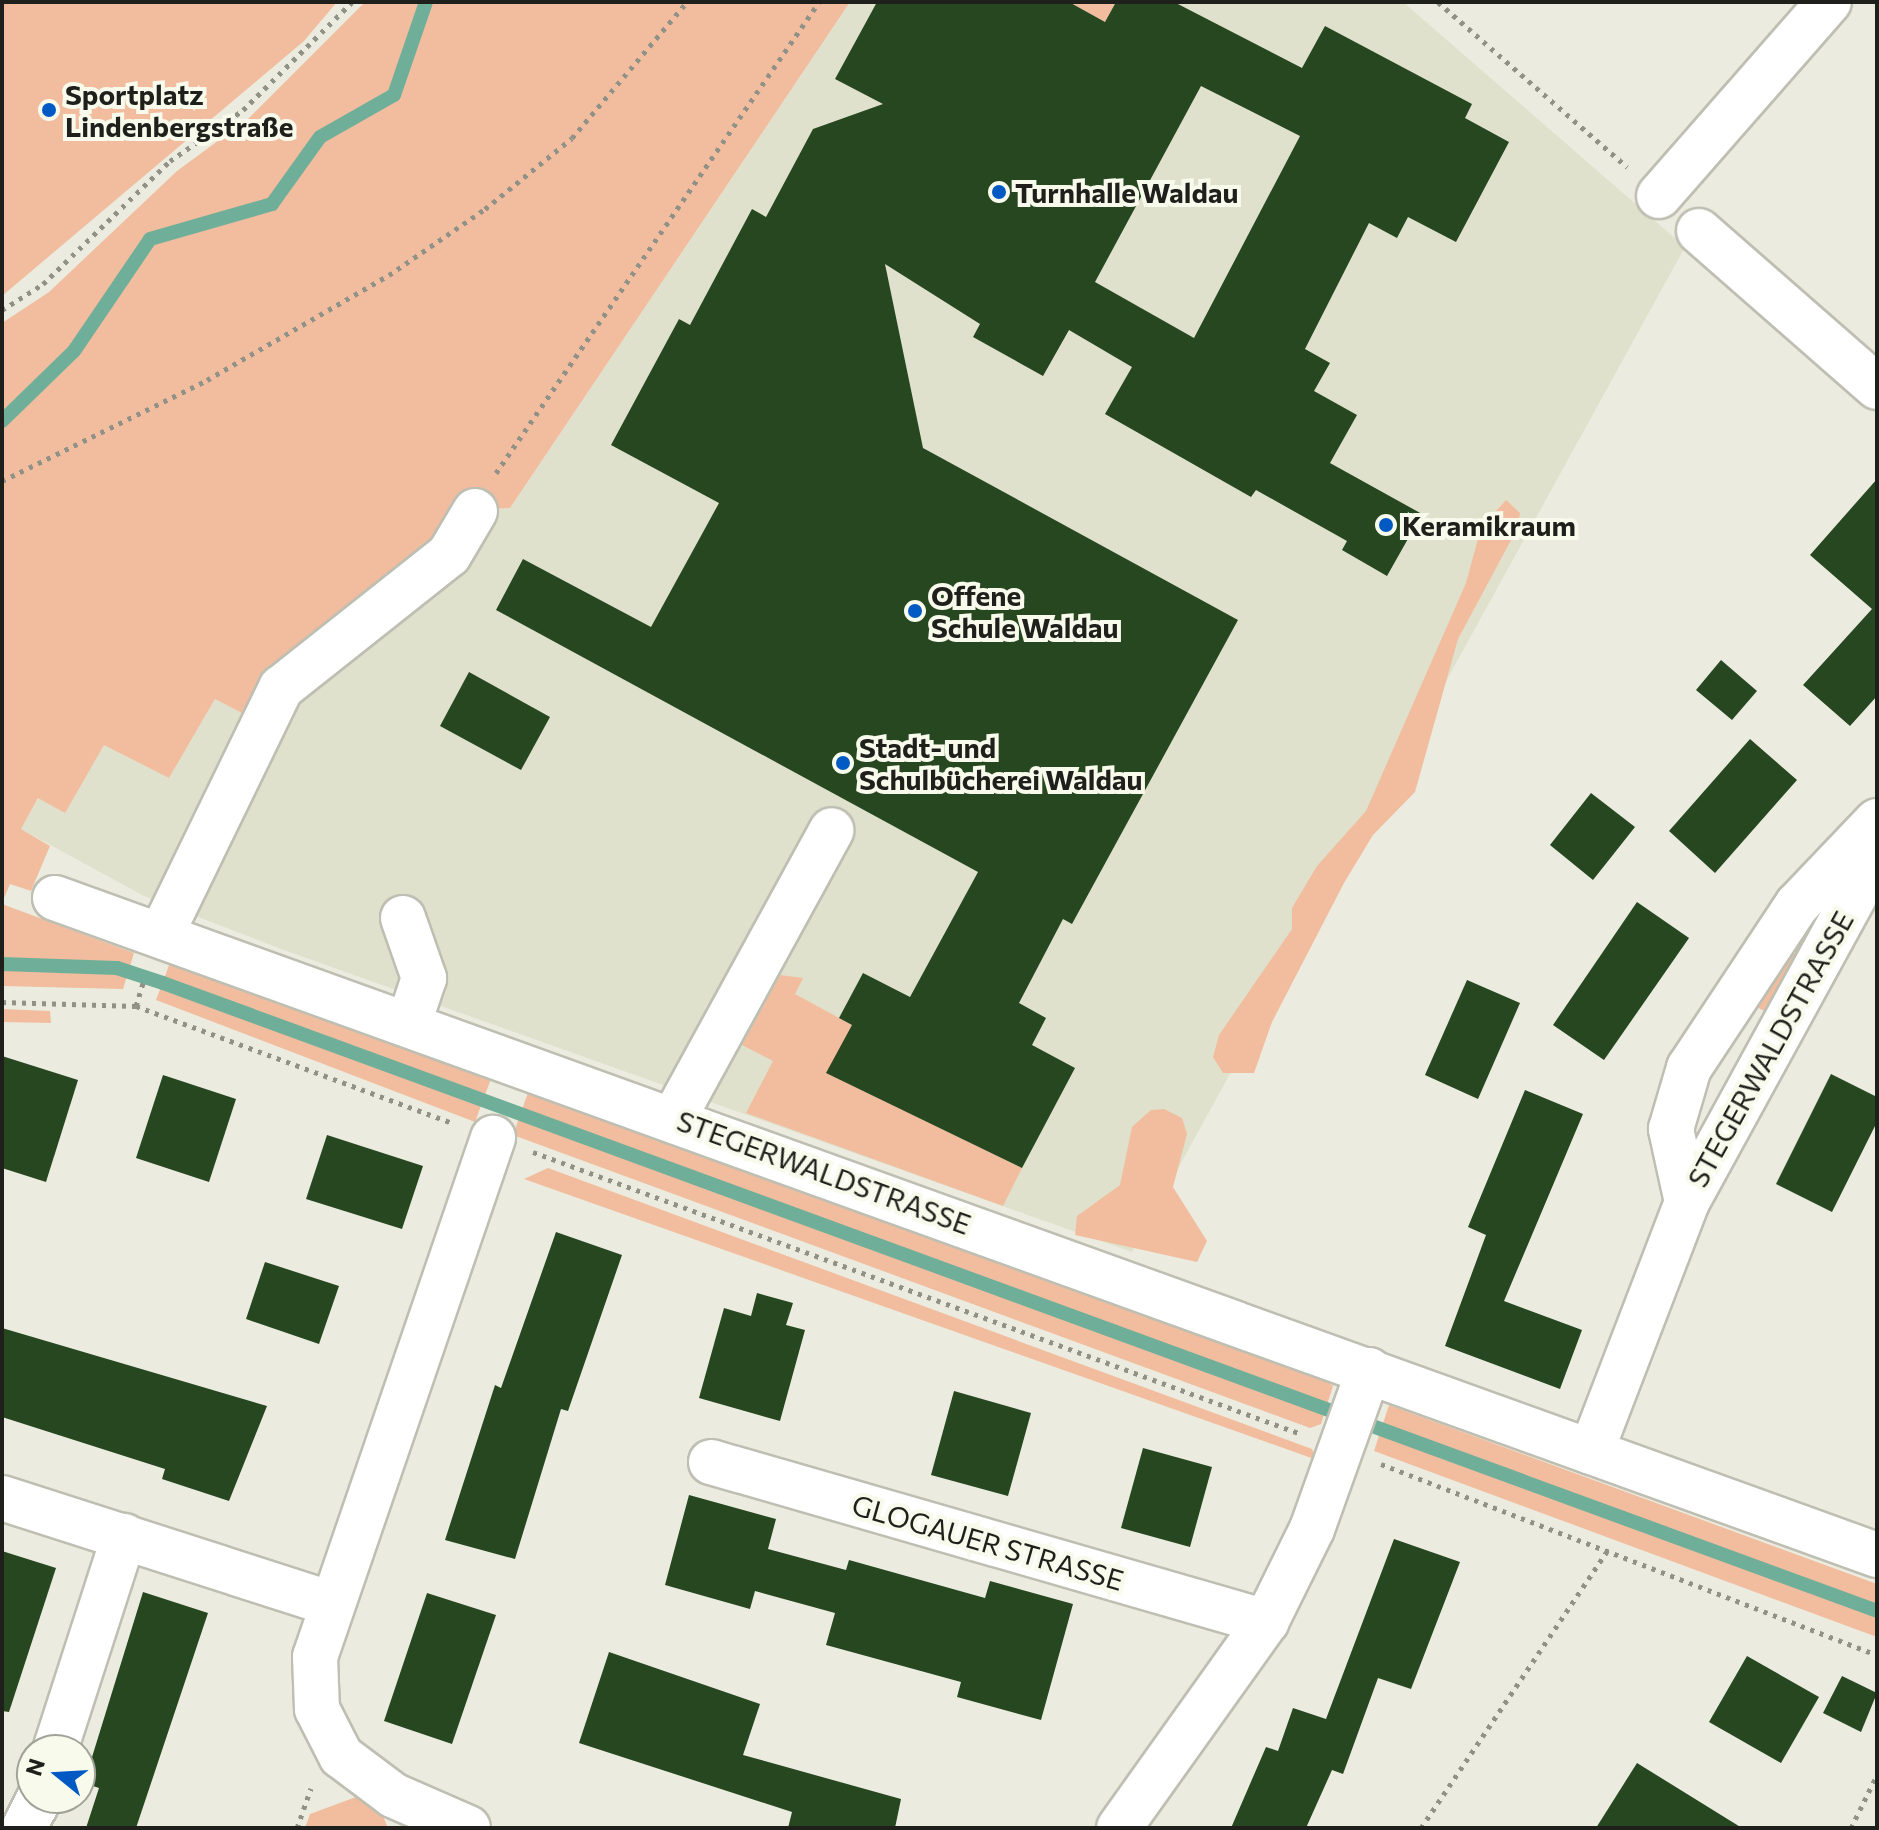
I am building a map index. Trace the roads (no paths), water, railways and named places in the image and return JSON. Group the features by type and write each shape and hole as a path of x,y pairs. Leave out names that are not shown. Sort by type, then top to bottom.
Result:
{"street":[{"path":"1659,196 1829,2"},
{"path":"1699,231 1877,387"},
{"path":"161,935 281,688 449,555 481,522"},
{"name":"STEGERWALDSTRASSE","path":"1687,1202 1671,1129 1689,1068 1797,905 1877,821"},
{"path":"674,1118 832,830"},
{"name":"STEGERWALDSTRASSE","path":"1591,1452 1687,1202 1877,855"},
{"name":"STEGERWALDSTRASSE","path":"55,898 674,1118 1355,1413 1591,1452 1877,1555"},
{"path":"403,918 424,978 409,1023"},
{"path":"468,1828 393,1795 341,1756 317,1709 315,1657 493,1138"},
{"path":"1119,1828 1266,1622 1355,1413"},
{"name":"GLOGAUER STRASSE","path":"711,1462 1266,1622"},
{"path":"2,1498 332,1604"},
{"path":"60,1734 124,1536"}],"waterway":[{"path":"2,421 74,351 150,239 272,204 320,137 394,95 426,2"},
{"path":"2,964 117,968 163,983 1877,1611"}],"place":[{"name":"Sportplatz Lindenbergstraße","path":"49,110"},
{"name":"Turnhalle Waldau","path":"999,192"},
{"name":"Keramikraum","path":"1386,525"},
{"name":"Offene Schule Waldau","path":"915,611"},
{"name":"Stadt- und Schulbücherei Waldau","path":"843,763"}]}
